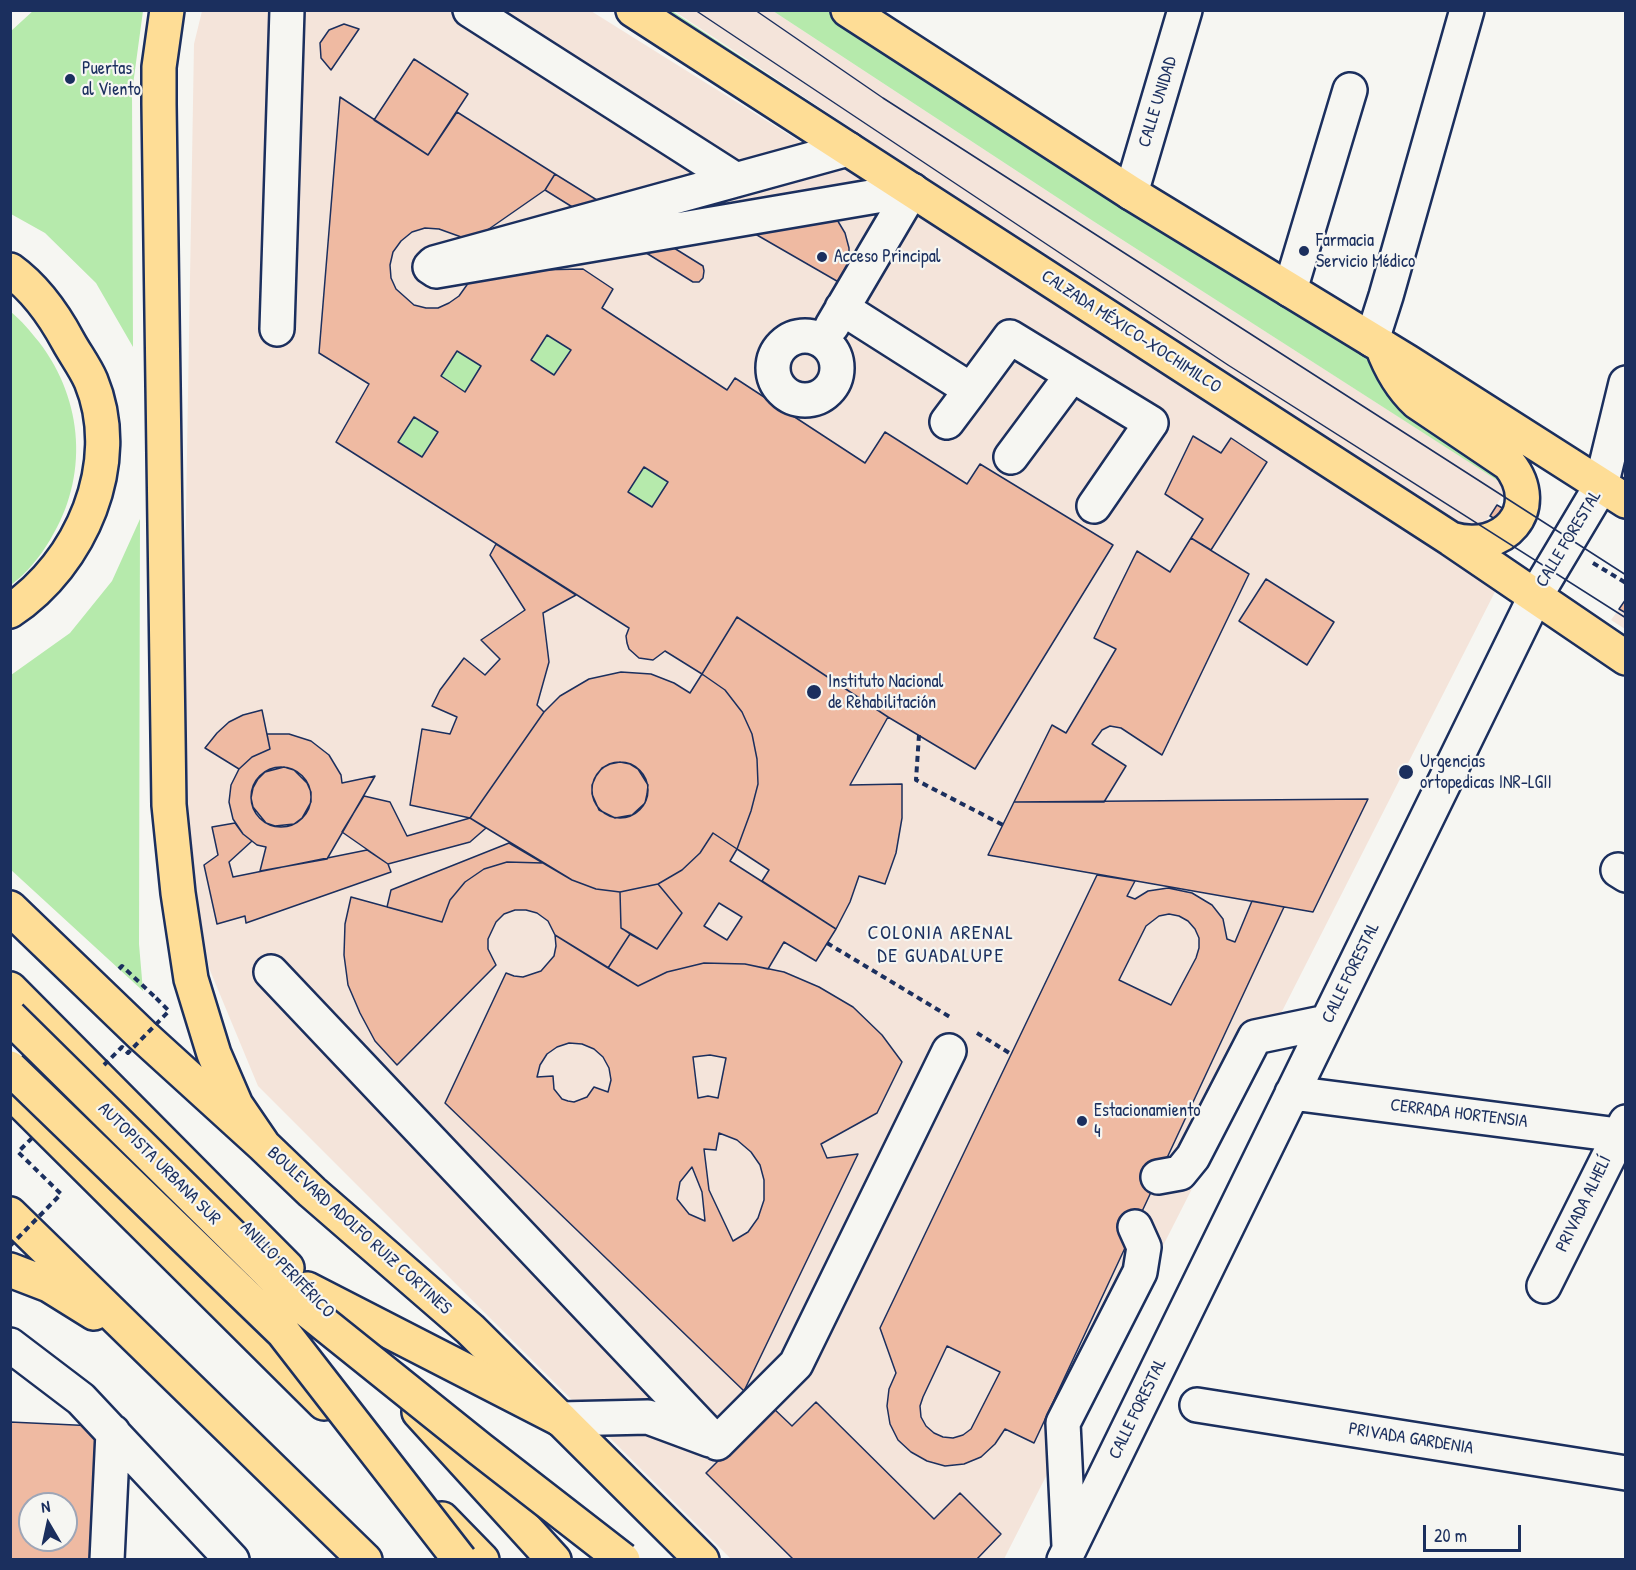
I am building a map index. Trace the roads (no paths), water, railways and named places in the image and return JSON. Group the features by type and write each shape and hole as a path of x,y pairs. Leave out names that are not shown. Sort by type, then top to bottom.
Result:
{"main road":[{"path":"167,10 159,67 159,104 169,805 190,979 214,1054 232,1095 264,1146"},
{"name":"CALZADA MÉXICO-XOCHIMILCO","path":"633,10 1451,539 1626,658"},
{"path":"848,10 1131,193 1377,343 1619,497"},
{"path":"10,270 33,290 60,326 91,381 100,420 102,452 93,501 72,546 39,588 10,611"},
{"path":"1377,343 1396,378 1417,402 1509,464 1520,477 1521,507 1514,525 1500,536 1478,544 1451,539"},
{"name":"BOULEVARD ADOLFO RUIZ CORTINES","path":"10,908 142,1035 312,1192 470,1329 702,1560"},
{"name":"ANILLO PERIFÉRICO","path":"10,989 554,1560"},
{"name":"AUTOPISTA URBANA SUR","path":"10,1017 307,1300"},
{"name":"AUTOPISTA URBANA SUR","path":"10,1068 283,1332 460,1560"},
{"path":"10,1091 482,1560"},
{"path":"10,1214 365,1560"},
{"path":"10,1270 49,1285 147,1347"},
{"path":"307,1300 560,1419"},
{"path":"307,1300 480,1449 623,1560"}],"street":[{"path":"277,329 287,10"},
{"path":"470,10 736,180"},
{"name":"CALLE UNIDAD","path":"1131,193 1185,10"},
{"path":"1377,343 1386,296 1467,10"},
{"path":"1290,290 1350,90"},
{"path":"848,149 434,263 430,267 436,271 912,190"},
{"path":"823,341 912,190"},
{"path":"842,308 971,390"},
{"path":"947,422 1010,337 1151,423 1094,506"},
{"path":"1011,457 1072,375"},
{"name":"CALLE FORESTAL","path":"1067,1554 1536,596 1619,497 1626,383"},
{"path":"271,972 717,1443"},
{"path":"1158,1177 1179,1173 1193,1157 1255,1037 1327,1022"},
{"path":"717,1443 796,1364 960,1040"},
{"name":"CERRADA HORTENSIA","path":"1292,1093 1623,1131"},
{"name":"PRIVADA ALHELÍ","path":"1544,1286 1623,1131"},
{"path":"1067,1554 1063,1423 1140,1272 1144,1247 1135,1227"},
{"path":"10,1345 81,1399 232,1560"},
{"name":"PRIVADA GARDENIA","path":"1197,1405 1626,1473"},
{"path":"560,1419 648,1417 717,1443"},
{"path":"107,1560 113,1432"}],"tram line":[{"path":"695,10 1228,365 1626,618"},
{"path":"755,10 883,98 1626,575"}],"place":[{"name":"Puertas al Viento","path":"70,79"},
{"name":"Farmacia Servicio Médico","path":"1304,251"},
{"name":"Acceso Principal","path":"822,257"},
{"name":"Instituto Nacional de Rehabilitación","path":"814,692"},
{"name":"Urgencias ortopedicas INR-LGII","path":"1406,772"},
{"name":"Estacionamiento 4","path":"1082,1121"}],"district":[{"name":"COLONIA ARENAL DE GUADALUPE","path":"941,946"}]}
